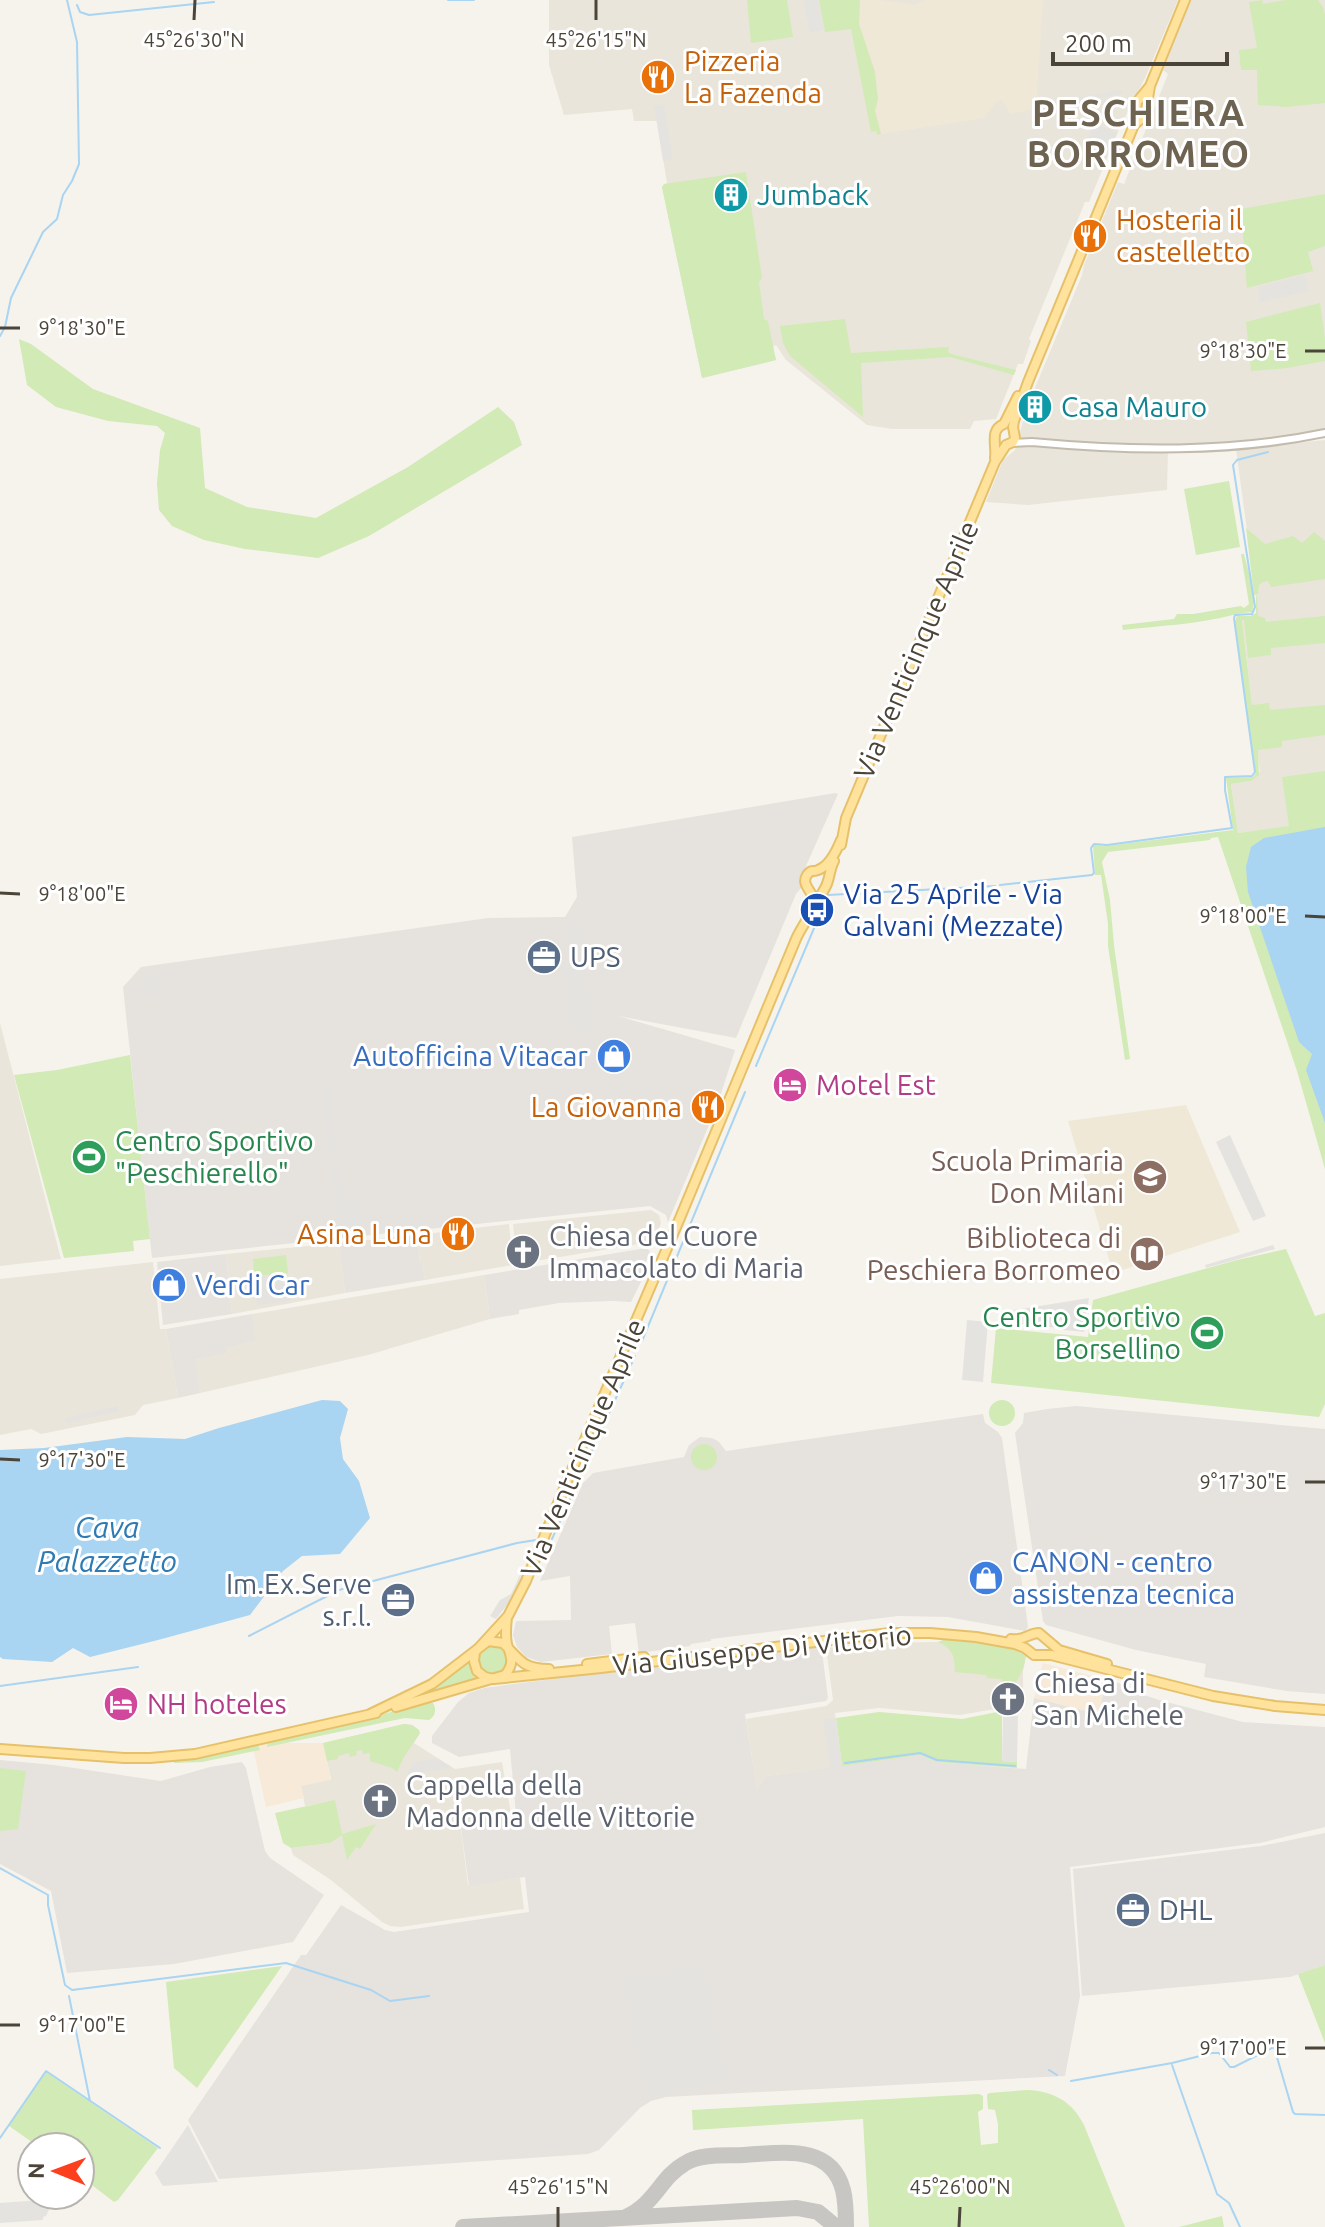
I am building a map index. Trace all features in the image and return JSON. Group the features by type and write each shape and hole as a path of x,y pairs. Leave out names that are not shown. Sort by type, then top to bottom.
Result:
{"main road":[{"path":"1011,427 1134,125 1146,110 1150,86 1185,0"},
{"path":"1011,427 999,426 995,431 997,441 1009,444 1016,436 1011,427 1014,403 1028,382"},
{"name":"Via Venticinque Aprile","path":"995,462 997,441"},
{"name":"Via Venticinque Aprile","path":"827,880 839,851 846,818 995,462 1009,444"},
{"name":"Via Venticinque Aprile","path":"822,867 841,840"},
{"path":"822,867 827,880 823,890 815,892 808,888 806,876 822,867"},
{"name":"Via Venticinque Aprile","path":"370,1714 432,1684 461,1664 508,1616 529,1575 804,924 813,901 808,888"},
{"name":"Via Venticinque Aprile","path":"804,924 823,890"},
{"name":"Via Venticinque Aprile","path":"508,1616 506,1633 509,1649"},
{"name":"Via Giuseppe Di Vittorio","path":"509,1649 527,1666 545,1669 878,1629 965,1630 1015,1640 1036,1633 1042,1634 1059,1650 1137,1676"},
{"name":"Via Giuseppe Di Vittorio","path":"370,1714 495,1679 876,1633 945,1634 1002,1642 1027,1649 1034,1655 1042,1653 1223,1698 1325,1710"},
{"path":"1027,1638 1027,1649"},
{"path":"1042,1653 1047,1646 1046,1638"},
{"path":"496,1641 509,1649 512,1659 503,1676 495,1679 484,1676 476,1669 474,1657 479,1646 485,1642 496,1641"},
{"path":"0,1749 150,1758 195,1754 370,1714"}],"street":[{"path":"1011,427 1032,442"},
{"path":"1009,444 1032,442 1172,450 1249,444 1325,433"}],"shaded area":[{"path":"549,0 1178,0 1089,202 1085,202 1029,339 1031,341 1023,364 1018,364 996,419 974,421 970,429 892,429 867,425 786,360 776,345 772,347 776,360 702,378 662,187 667,183 657,121 634,121 632,109 564,115 549,65"},
{"path":"803,0 818,0 824,30 810,33"},
{"path":"860,0 916,5 925,0 1043,0 1036,109 1011,114 1002,100 997,101 984,118 881,134 875,111 878,99 859,24"},
{"path":"1191,0 1325,0 1325,431 1306,437 1168,450 1167,490 1028,505 986,502 1003,460 1015,450 1027,407 1118,182 1124,184 1168,74 1163,70"},
{"path":"1122,90 1122,94 1054,106 1053,102"},
{"path":"664,104 673,160 663,161 654,106"},
{"path":"1094,123 1117,133 1105,160 1083,149"},
{"path":"1305,275 1309,291 1260,303 1258,287"},
{"path":"1325,440 1325,818 1299,825 1238,833 1231,784 1251,781 1260,772 1242,620 1256,614 1257,605 1236,449"},
{"path":"838,794 802,875 801,888 736,1038 618,1016 735,1050 717,1106 668,1222 666,1215 650,1206 152,1258 123,987 141,967 488,918 565,917 577,897 572,837"},
{"path":"581,921 592,1028 572,1033 568,990 564,990 561,967 571,965 567,923"},
{"path":"156,973 158,994 134,997 134,987 144,986 143,974"},
{"path":"0,1023 61,1259 0,1266"},
{"path":"329,1082 336,1149 328,1150 321,1083"},
{"name":"Scuola Primaria Don Milani","path":"1186,1105 1240,1232 1113,1273 1068,1121"},
{"path":"1230,1135 1266,1216 1253,1221 1216,1142"},
{"path":"330,1162 337,1162 342,1204 359,1202 361,1225 337,1229"},
{"path":"651,1210 659,1215 661,1223 651,1242 517,1264 513,1224"},
{"path":"456,1220 456,1223 372,1232 372,1229"},
{"path":"509,1224 513,1265 425,1280 417,1235"},
{"path":"417,1235 425,1280 345,1293 339,1243"},
{"path":"339,1243 345,1293 232,1314 226,1254"},
{"path":"1273,1245 1275,1249 1206,1268 1205,1265"},
{"path":"646,1248 650,1251 641,1276 643,1278 631,1302 559,1303 490,1319 484,1275"},
{"path":"226,1254 232,1314 163,1325 157,1262"},
{"path":"153,1262 160,1329 166,1329 178,1398 143,1405 135,1415 41,1434 31,1429 0,1435 0,1279"},
{"path":"288,1273 291,1301 257,1305 254,1276"},
{"path":"484,1275 490,1319 368,1355 200,1393 194,1360 226,1354 225,1348 254,1341 252,1314"},
{"path":"1089,1298 1084,1332 1063,1330 1063,1320 1060,1320 1059,1328 1012,1323 1014,1310"},
{"path":"252,1314 255,1341 226,1348 226,1354 195,1360 200,1393 178,1398 166,1329"},
{"path":"967,1320 988,1322 983,1382 962,1380"},
{"path":"117,1406 119,1411 67,1423 65,1418"},
{"path":"1076,1406 1325,1429 1325,1694 1204,1677 1206,1664 1136,1650 1046,1625 1015,1433 1023,1423 1024,1413"},
{"path":"983,1414 985,1423 1002,1438 1028,1627 1025,1631 948,1617 898,1616 711,1639 690,1646 639,1653 635,1623 609,1626 612,1654 541,1662 526,1657 517,1647 513,1635 516,1621 571,1620 570,1576 540,1581 583,1483 593,1473 684,1457 689,1445 700,1437 718,1441 726,1451"},
{"path":"520,1575 524,1576 513,1597 496,1619 490,1616 500,1600 511,1594"},
{"path":"946,1639 1002,1646 1026,1656 1023,1711 1001,1708 960,1715 879,1708 835,1713 842,1766 767,1776 757,1791 746,1719 830,1703 833,1700 826,1648"},
{"path":"821,1644 826,1701 745,1714 757,1790 767,1776 921,1755 936,1762 1026,1769 1034,1698 1098,1714 1107,1680 1159,1700 1243,1722 1325,1727 1325,1827 1260,1843 1070,1867 1080,1996 1065,2076 666,2097 640,2108 599,2150 588,2154 219,2179 188,2120 301,1955 306,1955 341,1905 394,1932 529,1912 525,1877 469,1886 459,1813 516,1814 510,1749 459,1757 432,1743 432,1736 458,1702 469,1693 484,1688"},
{"path":"1043,1663 1107,1680 1098,1714 1034,1698"},
{"path":"1003,1716 1018,1716 1017,1762 1002,1761"},
{"path":"836,1718 842,1766 830,1768 823,1719"},
{"path":"404,1724 419,1730 414,1743 455,1769 502,1762 511,1814 459,1814 468,1885 520,1878 524,1909 390,1926 293,1855 291,1848 330,1843 335,1801 305,1806 301,1786 331,1779 323,1743"},
{"path":"252,1743 323,1743 331,1780 301,1786 304,1798 266,1807"},
{"path":"436,1758 449,1768 407,1775 414,1762"},
{"path":"0,1760 161,1781 210,1767 242,1762 265,1851 270,1858 324,1895 293,1942 174,1964 67,1973 51,1891 0,1864"},
{"path":"1325,1833 1325,1965 1290,1977 1082,1996 1073,1869 1261,1846"},
{"path":"702,1964 726,2080 647,2097 622,1981"},
{"path":"188,2125 218,2182 163,2186 155,2173"},
{"path":"16,2202 16,2211 48,2211 43,2220 0,2223 0,2203"}],"green space":[{"path":"747,0 787,0 793,37 751,43"},
{"path":"819,0 860,0 859,24 875,72 878,99 875,111 881,134 871,132 851,29 825,32"},
{"path":"1262,0 1263,4 1318,0 1323,7 1325,103 1286,107 1258,105 1257,70 1241,70 1239,50 1257,48 1249,2"},
{"path":"746,172 762,278 759,282 764,319 768,321 776,360 702,378 662,187 664,184"},
{"path":"1325,194 1325,246 1308,252 1313,271 1247,288 1241,209"},
{"path":"1320,303 1325,361 1251,371 1246,322"},
{"path":"845,319 851,353 949,347 951,354 1016,370 1014,375 950,357 861,363 863,417 790,356 783,343 780,326"},
{"path":"19,339 31,344 93,389 200,428 205,488 247,507 316,518 408,467 498,407 514,422 522,445 369,536 318,558 245,549 204,540 172,526 159,510 157,483 165,433 157,426 108,421 56,407 27,385"},
{"path":"1229,481 1240,547 1196,555 1184,489"},
{"path":"1246,528 1265,544 1293,536 1302,543 1314,532 1325,541 1325,579 1271,587 1268,581 1263,582 1259,585 1258,594 1254,595"},
{"path":"1241,554 1244,554 1251,583 1252,612 1193,623 1123,630 1122,625 1174,619 1177,614 1244,608 1249,604"},
{"path":"1257,596 1258,616 1265,618 1266,622 1325,616 1325,643 1271,648 1271,655 1248,658 1242,620 1252,705 1269,703 1270,710 1325,705 1325,735 1282,741 1282,747 1258,750 1259,775 1251,781 1231,784 1238,833 1289,826 1282,777 1325,771 1325,1169 1297,1071 1218,837 1108,852 1102,862 1110,900 1130,1059 1125,1060 1101,875 1095,875 1093,845 1233,830 1226,778 1253,777 1256,773 1235,621 1237,616 1256,613"},
{"name":"Centro Sportivo \"Peschierello\"","path":"130,1055 150,1239 133,1241 134,1251 64,1258 14,1075"},
{"name":"Centro Sportivo Borsellino","path":"1286,1249 1315,1316 1325,1313 1325,1404 1319,1417 991,1383 996,1328 1088,1337 1093,1300"},
{"path":"286,1255 288,1273 254,1276 253,1259"},
{"path":"1002,1400 1011,1404 1015,1413 1011,1422 1002,1426 993,1422 989,1413 993,1404"},
{"path":"704,1444 713,1448 717,1457 713,1466 704,1470 695,1466 691,1457 695,1448"},
{"path":"946,1639 1008,1647 1026,1656 1024,1666 1008,1689 1001,1679 955,1672 952,1654 938,1642"},
{"path":"493,1645 504,1649 508,1660 504,1671 493,1675 482,1671 478,1660 482,1649"},
{"path":"470,1661 479,1679 435,1693 434,1689"},
{"path":"426,1702 433,1703 435,1708 429,1720 405,1718 267,1747 268,1741"},
{"path":"1002,1711 1002,1761 1017,1762 1017,1768 936,1762 921,1755 842,1766 836,1718 879,1712 962,1719"},
{"path":"404,1724 412,1725 420,1733 397,1772 370,1761 370,1753 363,1754 362,1750 356,1751 357,1755 350,1757 349,1753 327,1761 323,1743"},
{"path":"257,1743 260,1750 202,1762 174,1763 174,1759"},
{"path":"0,1768 26,1771 18,1829 0,1831"},
{"path":"335,1800 342,1834 376,1824 360,1849 356,1847 347,1860 342,1835 330,1843 291,1848 283,1843 275,1813"},
{"path":"1325,1965 1325,2043 1298,1974"},
{"path":"282,1966 197,2088 174,2068 166,1982"},
{"path":"46,2072 158,2148 114,2202 96,2188 96,2131 16,2131 9,2126"},
{"path":"1027,2090 1061,2099 1074,2110 1084,2125 1125,2227 869,2227 863,2119 693,2130 692,2110 979,2094 983,2096 983,2109 978,2112 981,2145 998,2143 995,2110 988,2109 987,2095"},
{"path":"1222,2216 1224,2227 1179,2227"}],"water":[{"path":"1325,827 1325,1123 1306,1070 1312,1054 1299,1042 1248,892 1246,867 1251,847 1264,838"},
{"name":"Cava Palazzetto","path":"322,1400 340,1401 348,1409 340,1438 343,1459 359,1481 370,1518 340,1554 302,1556 283,1571 250,1615 90,1657 73,1648 52,1662 0,1657 0,1450 44,1448 127,1437 185,1439"}],"waterway":[{"path":"0,336 11,298 43,232 57,219 63,195 79,164 77,42 67,0"},
{"path":"448,0 474,0"},
{"path":"77,5 80,12 89,15 214,2"},
{"path":"1000,885 1092,875 1091,848 1094,844 1107,845 1232,828 1225,777 1252,776 1255,772 1234,618 1235,615 1252,614 1255,607 1233,465 1237,460 1268,452"},
{"path":"756,1066 828,895 995,886"},
{"path":"642,1341 745,1092"},
{"path":"552,1539 635,1356"},
{"path":"249,1636 339,1590 536,1540"},
{"path":"0,1686 138,1667"},
{"path":"845,1763 920,1753 937,1760 1015,1766"},
{"path":"0,1868 48,1895 65,1985 72,1990 286,1963 371,1990 390,2001 429,1996"},
{"path":"69,1996 90,2101"},
{"path":"1071,2081 1212,2053 1219,2053 1230,2067 1234,2067 1274,2047 1293,2112 1325,2115"},
{"path":"1172,2065 1217,2194 1229,2203 1240,2227"},
{"path":"1049,2070 1057,2075"},
{"path":"0,2138 46,2071 160,2148"}],"taxiway":[{"path":"626,2217 644,2205 669,2176 690,2160 788,2153 816,2158 828,2164 837,2175 844,2195 846,2227"},
{"path":"463,2227 797,2208 818,2212 836,2227"}],"place":[{"name":"Pizzeria La Fazenda","path":"658,77"},
{"name":"Jumback","path":"731,195"},
{"name":"Hosteria il castelletto","path":"1090,236"},
{"name":"Casa Mauro","path":"1035,407"},
{"name":"Via 25 Aprile - Via Galvani (Mezzate)","path":"817,910"},
{"name":"UPS","path":"544,957"},
{"name":"Autofficina Vitacar","path":"614,1056"},
{"name":"Motel Est","path":"790,1085"},
{"name":"La Giovanna","path":"708,1107"},
{"name":"Centro Sportivo \"Peschierello\"","path":"89,1157"},
{"name":"Scuola Primaria Don Milani","path":"1150,1177"},
{"name":"Asina Luna","path":"458,1234"},
{"name":"Chiesa del Cuore Immacolato di Maria","path":"523,1252"},
{"name":"Biblioteca di Peschiera Borromeo","path":"1147,1254"},
{"name":"Verdi Car","path":"169,1285"},
{"name":"Centro Sportivo Borsellino","path":"1207,1333"},
{"name":"CANON - centro assistenza tecnica","path":"986,1578"},
{"name":"Im.Ex.Serve s.r.l.","path":"398,1600"},
{"name":"Chiesa di San Michele","path":"1008,1699"},
{"name":"NH hoteles","path":"121,1704"},
{"name":"Cappella della Madonna delle Vittorie","path":"380,1801"},
{"name":"DHL","path":"1133,1910"}],"district":[{"name":"PESCHIERA BORROMEO","path":"1139,134"}]}
